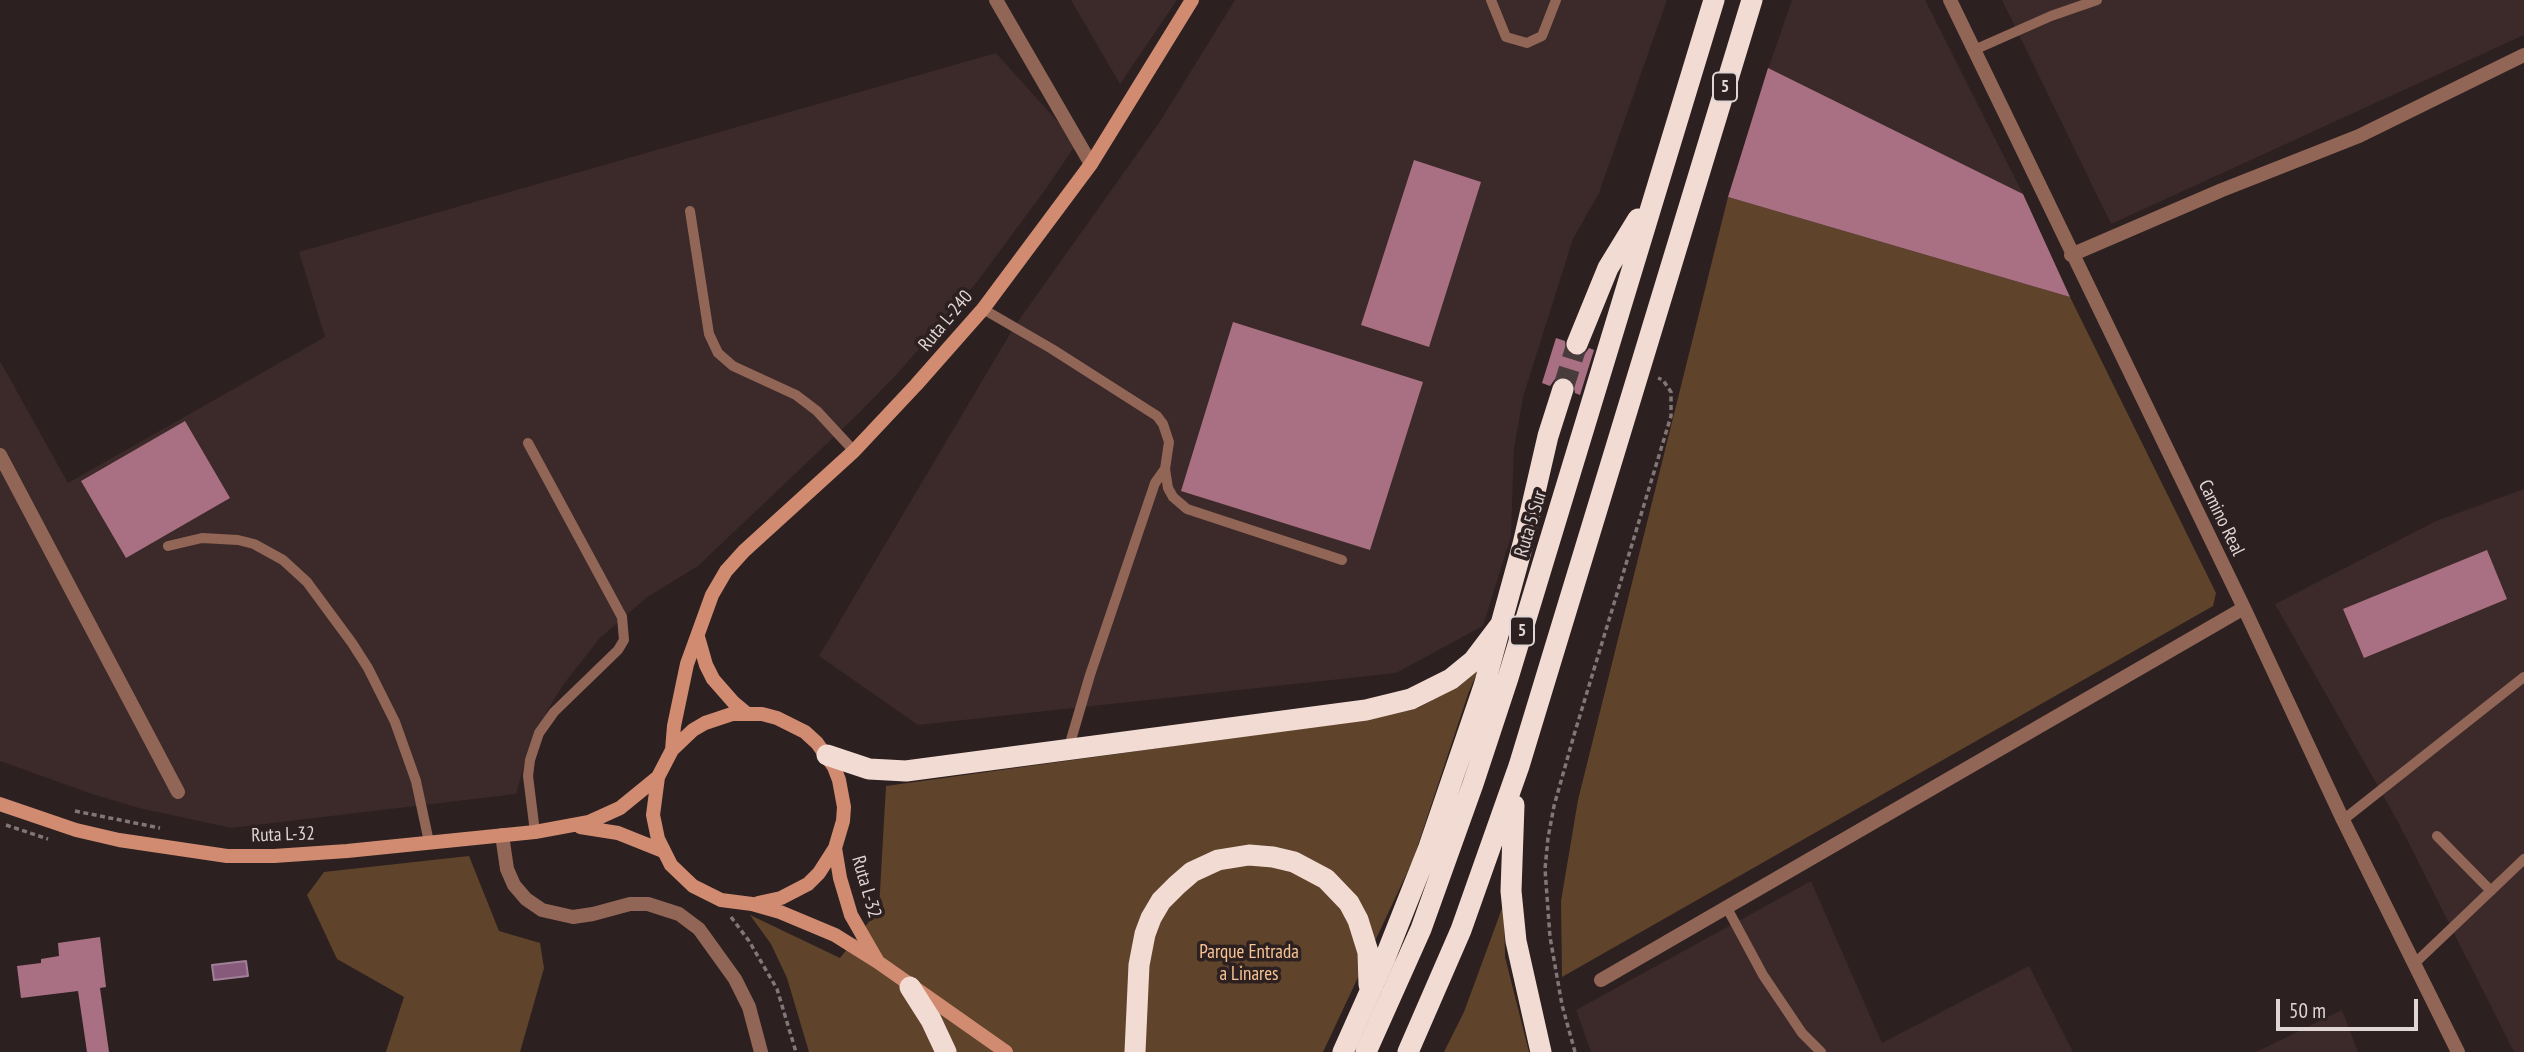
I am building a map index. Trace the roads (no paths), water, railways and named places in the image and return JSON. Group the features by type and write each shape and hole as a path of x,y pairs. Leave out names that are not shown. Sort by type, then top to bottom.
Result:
{"highway":[{"name":"Ruta 5 Sur","path":"1366,1052 1425,918 1473,784 1516,652 1651,200 1714,0"},
{"name":"5","path":"1408,1052 1461,930 1519,766 1752,0"},
{"path":"1577,344 1608,268 1651,200"},
{"path":"1343,1052 1434,835 1484,686 1523,544 1548,436 1563,389"},
{"path":"827,755 869,769 906,771 1366,710 1411,699 1440,685 1465,668 1501,624"},
{"path":"1519,766 1512,816 1511,891 1516,941 1541,1052"},
{"path":"1135,1052 1139,965 1151,918 1161,901 1192,872 1218,860 1249,855 1273,857 1306,867 1326,878 1354,911 1365,940 1369,970 1368,997"},
{"path":"910,987 931,1020 946,1052"}],"main road":[{"name":"Ruta L-240","path":"672,750 682,682 712,596 734,561 854,451 916,386 982,309 1091,164 1192,0"},
{"path":"698,637 713,679 733,703 746,713"},
{"name":"Ruta L-32","path":"0,804 66,827 119,840 227,856 335,852 535,832 572,826 620,808 658,777 672,750 693,730 705,723 746,713 762,714 792,724 817,743 827,755 839,780 844,807 835,848 842,887 851,915 878,962"},
{"path":"658,777 653,815 663,851"},
{"name":"Ruta L-32","path":"572,826 618,833 663,851 681,876 693,887 721,900 752,904 835,935 1006,1052"},
{"path":"752,904 781,898 808,884 819,873 835,848"}],"street":[{"path":"996,0 1091,164"},
{"name":"Camino Real","path":"1950,0 2244,608 2343,820 2458,1052"},
{"path":"2071,255 2359,136 2524,55"},
{"path":"0,455 178,792"},
{"path":"1601,980 2244,608"},
{"path":"502,835 507,869 514,885 526,899 542,910 573,917 630,904 648,904 679,914 699,929 735,979 749,1007 761,1052"}],"lane":[{"path":"1491,0 1506,37 1527,43 1542,36 1556,0"},
{"path":"1974,50 2040,20 2097,0"},
{"path":"690,211 709,334 718,353 733,366 796,395 817,411 854,451"},
{"path":"982,309 1052,349 1157,416 1169,442 1165,469 1168,488 1173,497 1187,509 1342,560"},
{"path":"528,443 622,617 624,640 618,650 554,712 539,733 528,776 535,832"},
{"path":"1068,750 1090,674 1155,483 1165,469"},
{"path":"168,546 202,538 254,544 283,560 307,582 352,643 382,694 416,781 429,842"},
{"path":"2343,820 2524,677"},
{"path":"2437,836 2491,891"},
{"path":"2414,964 2524,859"},
{"path":"1727,908 1763,975 1802,1033 1821,1052"}],"tunnel":[{"path":"1563,389 1577,344"}],"park label":[{"name":"Parque Entrada a Linares","path":"1249,964"}]}
